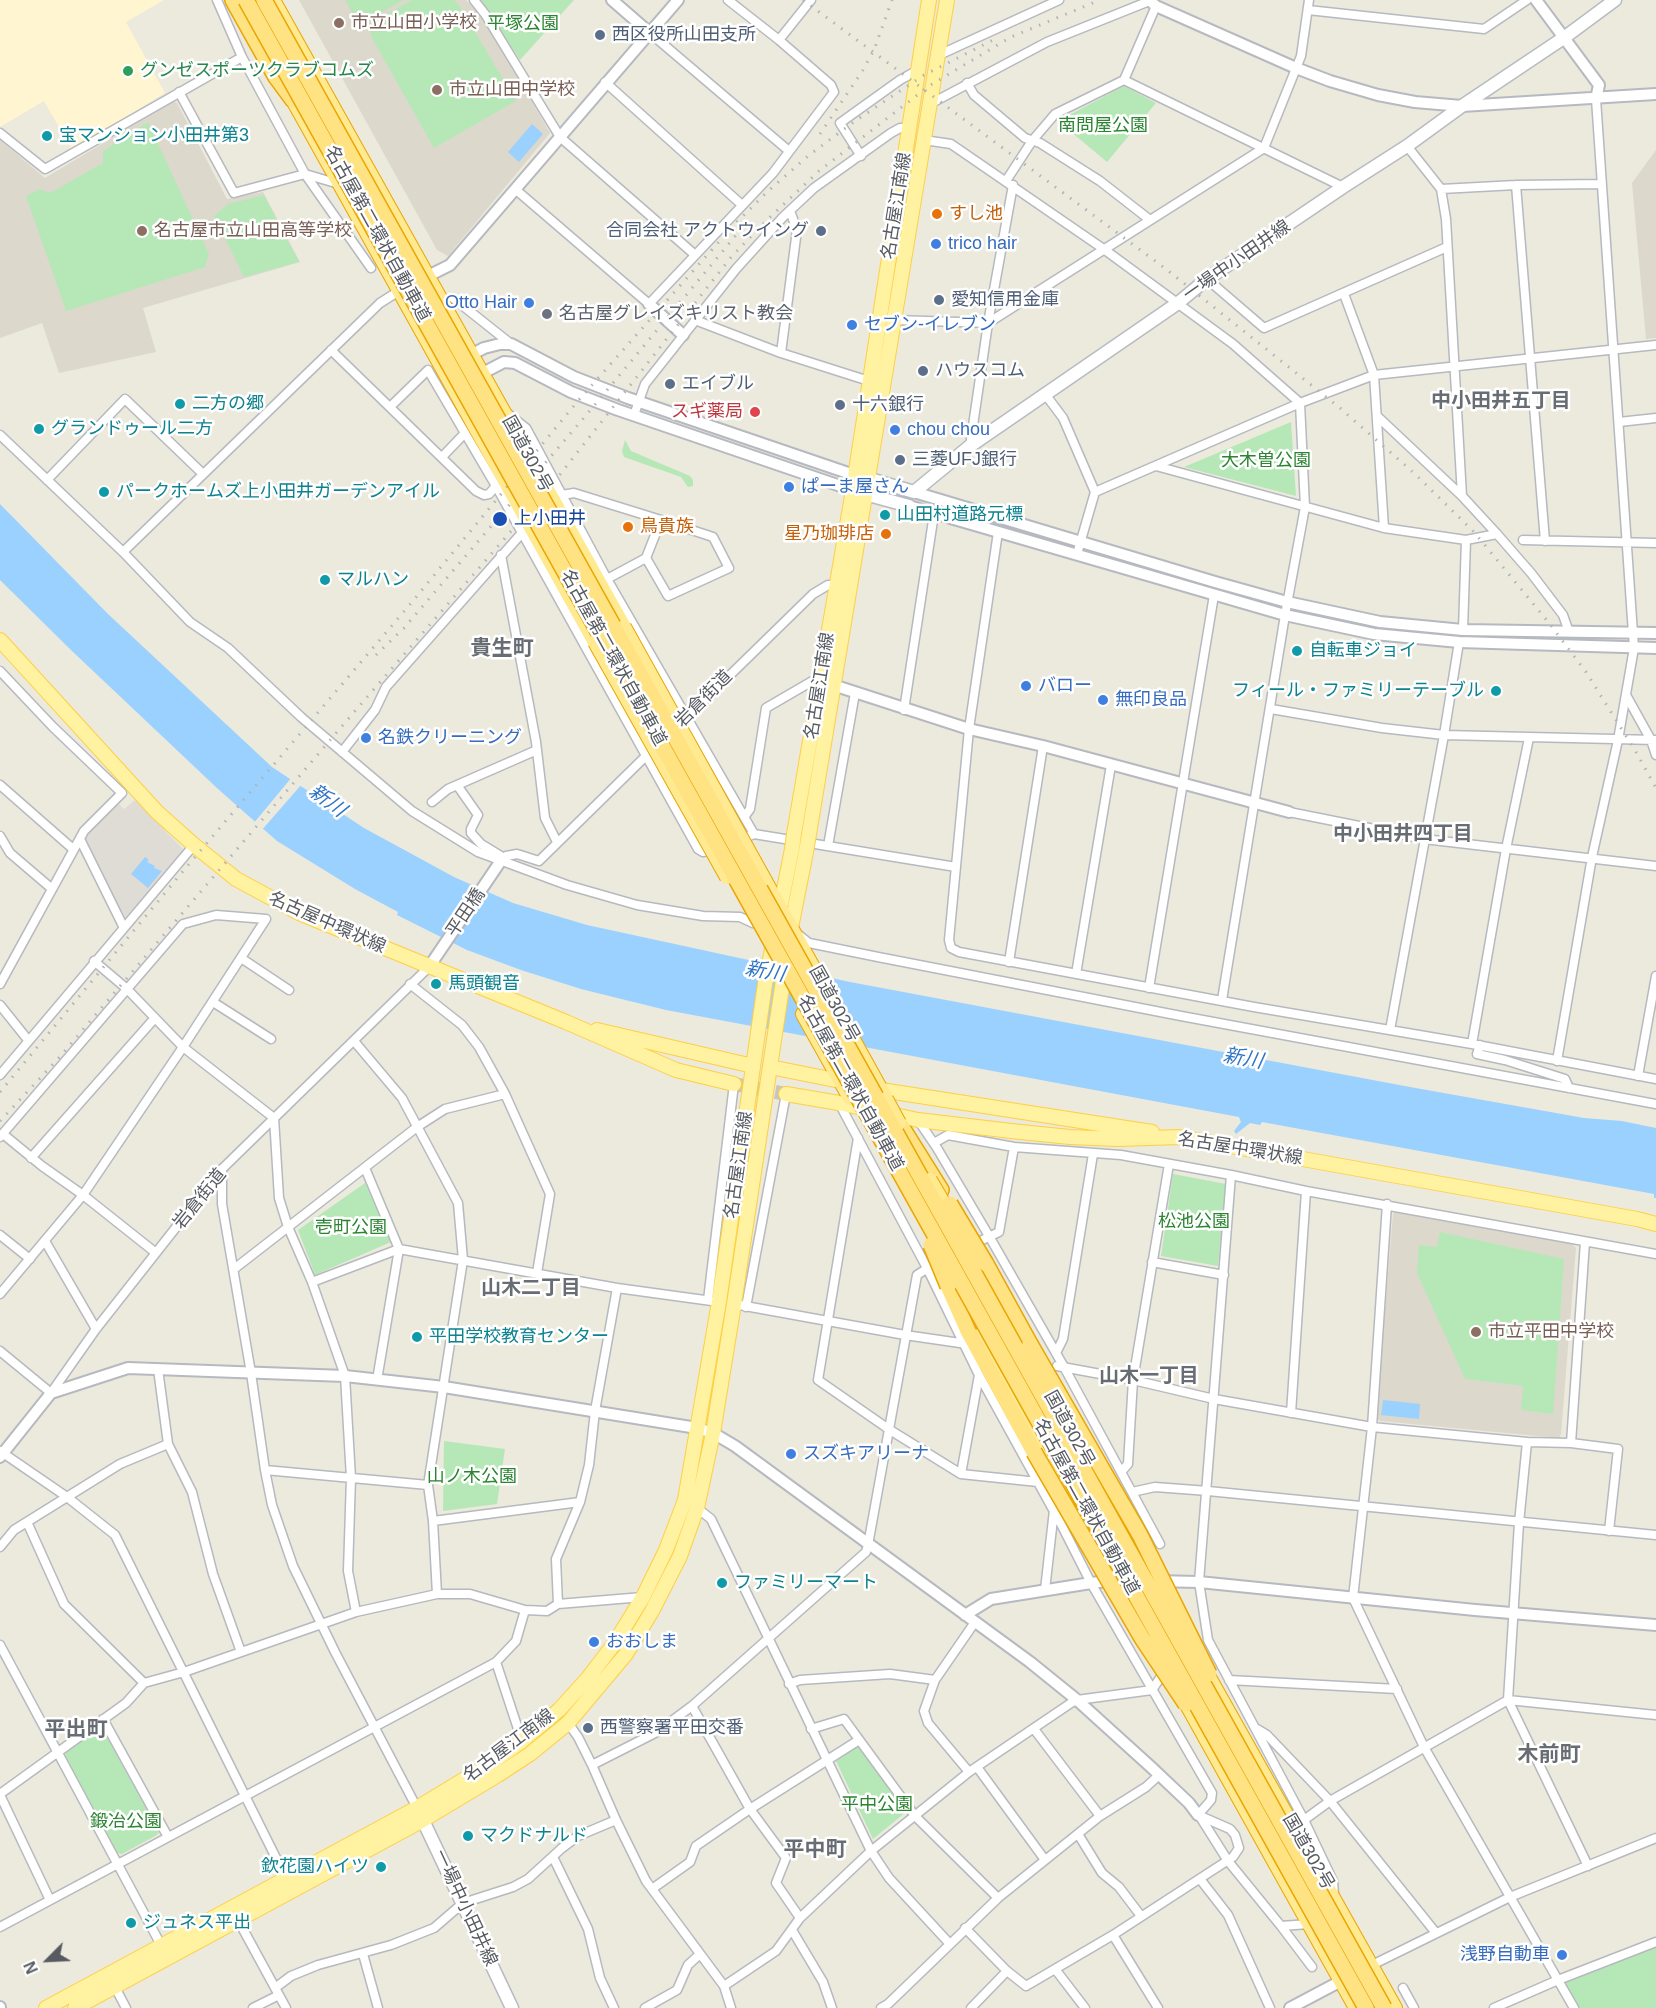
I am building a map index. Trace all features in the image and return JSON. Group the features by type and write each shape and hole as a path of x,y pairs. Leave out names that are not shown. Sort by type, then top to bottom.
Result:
{"highway":[{"path":"235,0 276,77 293,100"},
{"name":"名古屋第二環状自動車道","path":"246,0 1366,2008"},
{"name":"名古屋第二環状自動車道","path":"264,0 1383,2008"},
{"name":"国道302号","path":"273,0 901,1126"},
{"name":"国道302号","path":"293,100 454,389 492,468 595,642 753,923 784,986 838,1077 845,1100 923,1228"},
{"path":"901,1126 950,1204 983,1266 1140,1535 1287,1834"},
{"path":"923,1228 951,1284 968,1331 1034,1452 1142,1638 1250,1801"},
{"name":"国道302号","path":"983,1266 1154,1581 1395,2008"},
{"name":"国道302号","path":"951,1284 1356,2008"}],"main road":[{"name":"名古屋江南線","path":"75,2008 238,1920 420,1814 522,1742 559,1710 614,1644 643,1597 666,1550 685,1500 697,1428 713,1301 765,984 780,909 799,850 809,834 833,686 861,477 869,381 929,0"},
{"name":"名古屋江南線","path":"861,477 895,320 947,0"},
{"name":"一場中小田井線","path":"914,492 970,446 1178,303 1208,279 1564,38 1615,0"},
{"path":"861,477 914,492"},
{"name":"名古屋江南線","path":"46,2008 286,1878 498,1775 530,1754 568,1723 626,1654 652,1611 680,1556 697,1508 740,1305 770,1063 784,986 799,850 794,834 835,585 859,492"},
{"path":"859,492 909,506"},
{"name":"名古屋中環状線","path":"0,640 157,812 236,879 299,913 676,1070 734,1084"},
{"path":"566,1023 754,1062"},
{"path":"770,1063 838,1077"},
{"path":"880,1090 1180,1137"},
{"name":"名古屋中環状線","path":"786,1094 845,1100 953,1130 1118,1139 1180,1137 1656,1224"},
{"name":"一場中小田井線","path":"420,1814 512,2008"}],"street":[{"path":"218,0 242,57 305,174 371,268"},
{"path":"474,0 485,14 560,137 694,254"},
{"path":"612,0 789,151"},
{"path":"123,552 381,303 399,291 450,265 605,82 678,0"},
{"path":"649,304 772,173 834,92 831,85 728,0"},
{"path":"779,40 811,0"},
{"path":"939,55 1059,0"},
{"path":"895,320 988,323 1264,148 1301,56 1309,0"},
{"path":"1308,10 1484,29 1527,0"},
{"path":"1536,0 1599,85 1596,99 1601,184 1634,648 1618,740 1592,857 1557,1061"},
{"path":"970,446 1009,183 1032,141 1055,114 1124,80 1152,2"},
{"path":"930,104 1047,42 1152,2 1296,68 1330,81 1378,95 1415,102 1462,106 1656,94"},
{"path":"0,133 45,169 242,57"},
{"path":"861,156 840,123 900,80 918,70"},
{"path":"1124,80 1343,187"},
{"path":"605,82 741,205"},
{"path":"967,83 974,95 1025,138 1040,143 1100,181 1150,220"},
{"path":"179,92 234,193 305,174 339,184"},
{"path":"634,415 645,384 736,269 790,211 814,188 891,133 900,128 909,128"},
{"path":"924,140 951,144 1105,250 1233,344 1300,404 1305,507 1253,803 1222,1000"},
{"path":"1407,146 1441,189 1446,219 1462,496"},
{"path":"1441,189 1601,184"},
{"path":"1516,185 1545,541"},
{"path":"515,189 683,335"},
{"path":"781,353 797,230 790,211"},
{"path":"1208,279 1264,328 1447,247"},
{"path":"1344,294 1374,375 1384,528"},
{"path":"453,298 511,344 574,377 639,402 861,477"},
{"path":"695,320 781,353 869,381"},
{"path":"443,370 484,348 511,344"},
{"path":"1095,492 1300,404 1374,375 1656,345"},
{"path":"331,350 476,490 484,495 489,494 496,486"},
{"path":"454,389 504,362 515,363 571,392 859,492"},
{"path":"390,407 428,370 465,433 492,468 496,486 521,534 698,849 708,852 754,834 956,867"},
{"path":"1045,394 1063,418 1095,492 1077,554"},
{"path":"47,480 125,399 203,474"},
{"path":"503,411 526,428 607,579 754,834"},
{"path":"1377,416 1462,496 1497,534 1563,615 1569,632"},
{"path":"1619,422 1656,418"},
{"path":"442,457 465,433"},
{"path":"0,435 123,552 190,622 228,648 301,717 412,811 499,864 637,905 703,916 740,917 753,923"},
{"path":"1156,466 1384,528 1466,540 1497,534"},
{"path":"914,492 1287,602 1380,622 1463,630 1656,633"},
{"path":"562,495 574,493 713,537 729,568 668,596 646,558"},
{"path":"909,506 1285,615 1374,634 1458,642 1656,648"},
{"path":"904,710 934,514"},
{"path":"607,579 646,558 661,520"},
{"path":"998,532 969,729 949,940 951,948 959,952 1009,962 1656,1079"},
{"path":"342,752 375,710 386,687 521,534"},
{"path":"1463,630 1466,540"},
{"path":"1523,540 1656,543"},
{"path":"501,555 537,750 545,818 557,842"},
{"name":"岩倉街道","path":"499,864 517,854 538,861 813,594 828,585 835,585"},
{"path":"1149,988 1214,595"},
{"path":"1390,1030 1444,735 1458,642"},
{"path":"0,672 52,727 122,793 84,831 0,984"},
{"path":"745,816 750,809 766,708 821,676"},
{"path":"833,686 969,729 1043,746 1289,812 1424,839 1656,866"},
{"path":"828,846 855,693"},
{"path":"1626,695 1653,740 1656,755"},
{"path":"1271,709 1382,728 1444,735 1653,740"},
{"path":"1529,738 1506,849 1476,1054 1505,1060 1565,1079 1569,1088"},
{"path":"1009,962 1043,746"},
{"path":"432,802 448,789 537,750"},
{"path":"1076,974 1111,765"},
{"path":"0,784 73,849"},
{"path":"457,785 478,815 471,833 499,864"},
{"path":"0,836 10,853 51,888"},
{"path":"80,839 123,926"},
{"path":"0,1075 123,926 194,845"},
{"name":"平田橋","path":"429,967 499,864"},
{"path":"0,1294 83,1195 266,919 216,915 183,924 1,1136 83,1195 156,1253"},
{"path":"790,928 808,943 1181,1017 1621,1098 1656,1102"},
{"path":"241,958 290,990"},
{"path":"94,961 127,989 183,1047 274,1118 279,1198 345,1376 351,1478 348,1571 356,1612"},
{"name":"岩倉街道","path":"1,1454 51,1393 96,1329 222,1169 429,967"},
{"path":"1638,1076 1656,976"},
{"path":"410,984 462,1026 479,1047 505,1094 550,1194 537,1273"},
{"path":"213,1002 271,1039"},
{"path":"0,1005 28,1040"},
{"path":"31,1158 154,1019"},
{"path":"354,1041 402,1098 458,1203 463,1260 428,1485 438,1594"},
{"path":"312,1282 399,1249 617,1288 713,1301 734,1084"},
{"path":"234,1269 417,1127 445,1109 505,1094"},
{"path":"786,1094 740,1305 967,1344"},
{"path":"845,1100 858,1137 967,1344 979,1375 1054,1510 1091,1583 1212,1793 1210,1800 1198,1815"},
{"path":"918,1120 934,1143 1056,1353 1060,1366 1160,1544"},
{"path":"934,1143 953,1130 1014,1147 1121,1155 1656,1254"},
{"path":"858,1137 818,1380 890,1430 961,1474 1038,1482"},
{"path":"592,1765 657,1732 692,1706 866,1551 917,1275 999,1232 1014,1147"},
{"path":"1056,1353 1064,1339 1093,1154"},
{"path":"1121,1472 1128,1464 1133,1380 1169,1164"},
{"path":"364,1168 399,1249 377,1380"},
{"path":"222,1169 222,1204 265,1470 273,1505 293,1566 420,1814"},
{"path":"1231,1175 1208,1491 1199,1582 1208,1640 1304,1820 1333,1881 1334,1897"},
{"path":"1291,1413 1306,1191"},
{"path":"1387,1204 1372,1427 1353,1598 1424,1748 1574,2008"},
{"path":"0,1235 30,1259"},
{"path":"45,1241 96,1329"},
{"path":"1571,1443 1585,1242"},
{"path":"1152,1262 1224,1275"},
{"path":"558,1604 556,1559 580,1502 589,1465 595,1411 617,1288"},
{"path":"1046,1337 1055,1337 1065,1332"},
{"path":"0,1352 51,1393 128,1368 345,1376 444,1387 697,1428 712,1434 735,1446 1030,1662 1077,1700 1189,1803 1227,1861 1312,1967"},
{"path":"1060,1366 1214,1399 1372,1427 1618,1449 1609,1531"},
{"path":"158,1369 168,1444 192,1492 213,1574 241,1652"},
{"path":"961,1474 979,1375"},
{"path":"1527,1442 1519,1522 1508,1700 1588,1866"},
{"path":"0,1547 14,1530 120,1464 168,1444"},
{"path":"1,1454 67,1497 115,1535 286,1878"},
{"path":"265,1470 428,1485"},
{"path":"1132,1492 1155,1487 1208,1491 1656,1535"},
{"path":"433,1521 580,1502"},
{"path":"697,1508 711,1519 871,1851 889,1878 950,1943"},
{"path":"1045,1590 1054,1510"},
{"path":"27,1522 64,1604 144,1683"},
{"path":"1061,1524 1098,1547"},
{"path":"965,1615 991,1599 1117,1580 1199,1582 1656,1625"},
{"path":"50,1900 0,1794 126,1703 144,1683 184,1672 356,1612 438,1594 470,1594 525,1610 547,1611 558,1604 643,1597"},
{"path":"0,1927 496,1662 516,1641 525,1610"},
{"path":"975,1622 935,1680 924,1711 928,1723 973,1769 1045,1860"},
{"path":"0,1645 161,1945"},
{"path":"496,1662 522,1742"},
{"path":"1152,1690 1166,1667"},
{"path":"789,1684 800,1680 890,1674 935,1680"},
{"path":"1230,1680 1397,1689"},
{"path":"724,1986 776,1951 800,1918 871,1851 973,1769 1077,1700 1152,1690"},
{"path":"1304,1820 1330,1801 1508,1700 1656,1715"},
{"path":"692,1706 750,1809 786,1858 776,1883 800,1918"},
{"path":"103,1719 168,1837"},
{"path":"811,1729 844,1719 915,1816 998,1898"},
{"path":"568,1723 592,1765 646,1881 724,1986 731,2008"},
{"path":"1034,1729 1100,1816"},
{"path":"1257,1729 1267,1735 1330,1801 1436,1933"},
{"path":"652,1889 690,1862 696,1846 859,1740"},
{"path":"1247,1744 1270,1755"},
{"path":"886,2007 998,1898 1100,1816 1146,1787 1159,1775"},
{"path":"965,1929 1007,1971 1026,1986 1113,1935 1233,1857 1239,1848 1235,1835 1230,1830 1198,1815"},
{"path":"252,2008 277,1991 291,1976 318,1965 363,1954 434,1928 463,1903 513,1887 528,1879 578,1836 616,1820"},
{"path":"1078,1834 1102,1873 1119,1887 1141,1917"},
{"path":"1290,2008 1510,1897 1656,1838"},
{"path":"553,1857 588,1929 600,1978 614,2008"},
{"path":"1200,1879 1228,1915 1270,2008"},
{"path":"238,1920 286,2008"},
{"path":"1281,1926 1309,1924"},
{"path":"792,1930 823,1982 832,2008"},
{"path":"1113,1935 1158,2008"},
{"path":"1494,2008 1656,1942"},
{"path":"363,1954 378,2008"},
{"path":"645,2008 676,1990 688,1965 700,1954"},
{"path":"1054,1969 1085,2008"},
{"path":"970,2008 1007,1971"},
{"path":"115,1987 126,2008"},
{"path":"1403,1988 1414,2008"}],"shaded area":[{"path":"0,0 164,0 126,22 165,93 72,150 44,101 0,127"},
{"name":"市立山田中学校","path":"299,0 466,0 485,20 550,133 448,256 437,250"},
{"name":"名古屋市立山田高等学校","path":"173,101 177,103 227,199 263,192 300,262 143,308 156,352 59,373 42,323 0,338 0,140 45,178"},
{"path":"1656,150 1656,338 1646,339 1632,183"},
{"path":"135,800 184,850 128,917 125,917 85,843 86,837 100,820 118,803 124,809"},
{"name":"市立平田中学校","path":"1396,1212 1572,1244 1576,1248 1559,1438 1380,1421 1376,1417 1393,1214"}],"green space":[{"path":"345,0 404,0 359,24"},
{"path":"412,0 454,0 516,101 434,148 372,38 368,25"},
{"name":"平塚公園","path":"479,0 574,0 520,60"},
{"name":"南問屋公園","path":"1124,86 1156,103 1107,162 1058,121"},
{"path":"148,122 209,254 205,267 66,311 26,196 40,189 50,193 103,163 103,151"},
{"path":"264,195 299,262 244,277 214,216 228,204"},
{"name":"大木曽公園","path":"1291,422 1296,496 1184,467"},
{"path":"625,440 631,451 690,476 693,486 688,487 681,477 624,457 622,451"},
{"name":"松池公園","path":"1173,1174 1226,1184 1218,1266 1161,1256"},
{"name":"壱町公園","path":"365,1183 391,1242 315,1275 298,1230"},
{"path":"1440,1232 1564,1259 1553,1414 1521,1410 1523,1386 1465,1379 1417,1273 1419,1245 1437,1247"},
{"name":"山ノ木公園","path":"444,1441 505,1449 497,1504 443,1511"},
{"name":"鍛冶公園","path":"98,1729 103,1730 159,1832 122,1854 116,1853 65,1756 66,1752"},
{"name":"平中公園","path":"858,1746 906,1812 873,1839 836,1761"},
{"path":"1656,1945 1656,2008 1579,2008 1563,1982"}],"water":[{"path":"532,124 543,134 519,162 508,152"},
{"name":"新川","path":"0,504 108,614 272,767 364,828 454,877 513,903 587,925 850,982 1410,1087 1584,1118 1622,1121 1656,1128 1656,1198 1654,1194 1262,1122 1260,1125 1250,1123 1236,1134 1234,1131 1241,1122 1239,1117 666,1010 581,989 467,950 397,915 398,912 355,889 277,841 218,789 72,651 0,580"},
{"path":"145,857 149,860 147,862 155,866 154,868 162,871 148,888 131,874"},
{"path":"1383,1400 1420,1404 1419,1419 1381,1415"}],"pier":[{"path":"292,777 302,784 261,831 253,824"}],"tunnel":[{"path":"734,1084 786,1094"}],"railway":[{"path":"803,0 1166,269 1340,408 1415,474 1474,532 1549,623 1586,672 1656,788"},
{"path":"820,134 874,50 892,0"},
{"path":"0,1121 57,1060 558,477 732,256 767,220 819,171 929,86 1011,37 1100,0"},
{"path":"0,1092 577,402 732,227 808,156 855,121 924,75 995,39"},
{"path":"376,655 404,628 737,234"}],"place":[{"name":"市立山田小学校","path":"339,23"},
{"name":"西区役所山田支所","path":"600,35"},
{"name":"グンゼスポーツクラブコムズ","path":"128,71"},
{"name":"市立山田中学校","path":"437,90"},
{"name":"宝マンション小田井第3","path":"47,136"},
{"name":"すし池","path":"937,214"},
{"name":"名古屋市立山田高等学校","path":"142,231"},
{"name":"合同会社 アクトウイング","path":"821,231"},
{"name":"trico hair","path":"936,244"},
{"name":"愛知信用金庫","path":"939,300"},
{"name":"Otto Hair","path":"529,303"},
{"name":"名古屋グレイズキリスト教会","path":"547,314"},
{"name":"セブン-イレブン","path":"852,325"},
{"name":"ハウスコム","path":"923,371"},
{"name":"エイブル","path":"670,384"},
{"name":"二方の郷","path":"180,404"},
{"name":"十六銀行","path":"840,405"},
{"name":"スギ薬局","path":"755,412"},
{"name":"グランドゥール二方","path":"39,429"},
{"name":"chou chou","path":"895,430"},
{"name":"三菱UFJ銀行","path":"900,460"},
{"name":"ぱーま屋さん","path":"789,487"},
{"name":"パークホームズ上小田井ガーデンアイル","path":"104,492"},
{"name":"山田村道路元標","path":"885,515"},
{"name":"上小田井","path":"500,519"},
{"name":"鳥貴族","path":"628,527"},
{"name":"星乃珈琲店","path":"886,534"},
{"name":"マルハン","path":"325,580"},
{"name":"自転車ジョイ","path":"1297,651"},
{"name":"バロー","path":"1026,686"},
{"name":"フィール・ファミリーテーブル","path":"1496,691"},
{"name":"無印良品","path":"1103,700"},
{"name":"名鉄クリーニング","path":"366,738"},
{"name":"馬頭観音","path":"436,984"},
{"name":"市立平田中学校","path":"1476,1332"},
{"name":"平田学校教育センター","path":"417,1337"},
{"name":"スズキアリーナ","path":"791,1454"},
{"name":"ファミリーマート","path":"722,1583"},
{"name":"おおしま","path":"594,1642"},
{"name":"西警察署平田交番","path":"588,1728"},
{"name":"マクドナルド","path":"468,1836"},
{"name":"欽花園ハイツ","path":"381,1867"},
{"name":"ジュネス平出","path":"131,1923"},
{"name":"浅野自動車","path":"1562,1955"}],"district":[{"name":"中小田井五丁目","path":"1501,401"},
{"name":"貴生町","path":"502,649"},
{"name":"中小田井四丁目","path":"1403,834"},
{"name":"山木二丁目","path":"531,1288"},
{"name":"山木一丁目","path":"1149,1376"},
{"name":"平出町","path":"76,1730"},
{"name":"木前町","path":"1549,1755"},
{"name":"平中町","path":"815,1850"}]}
